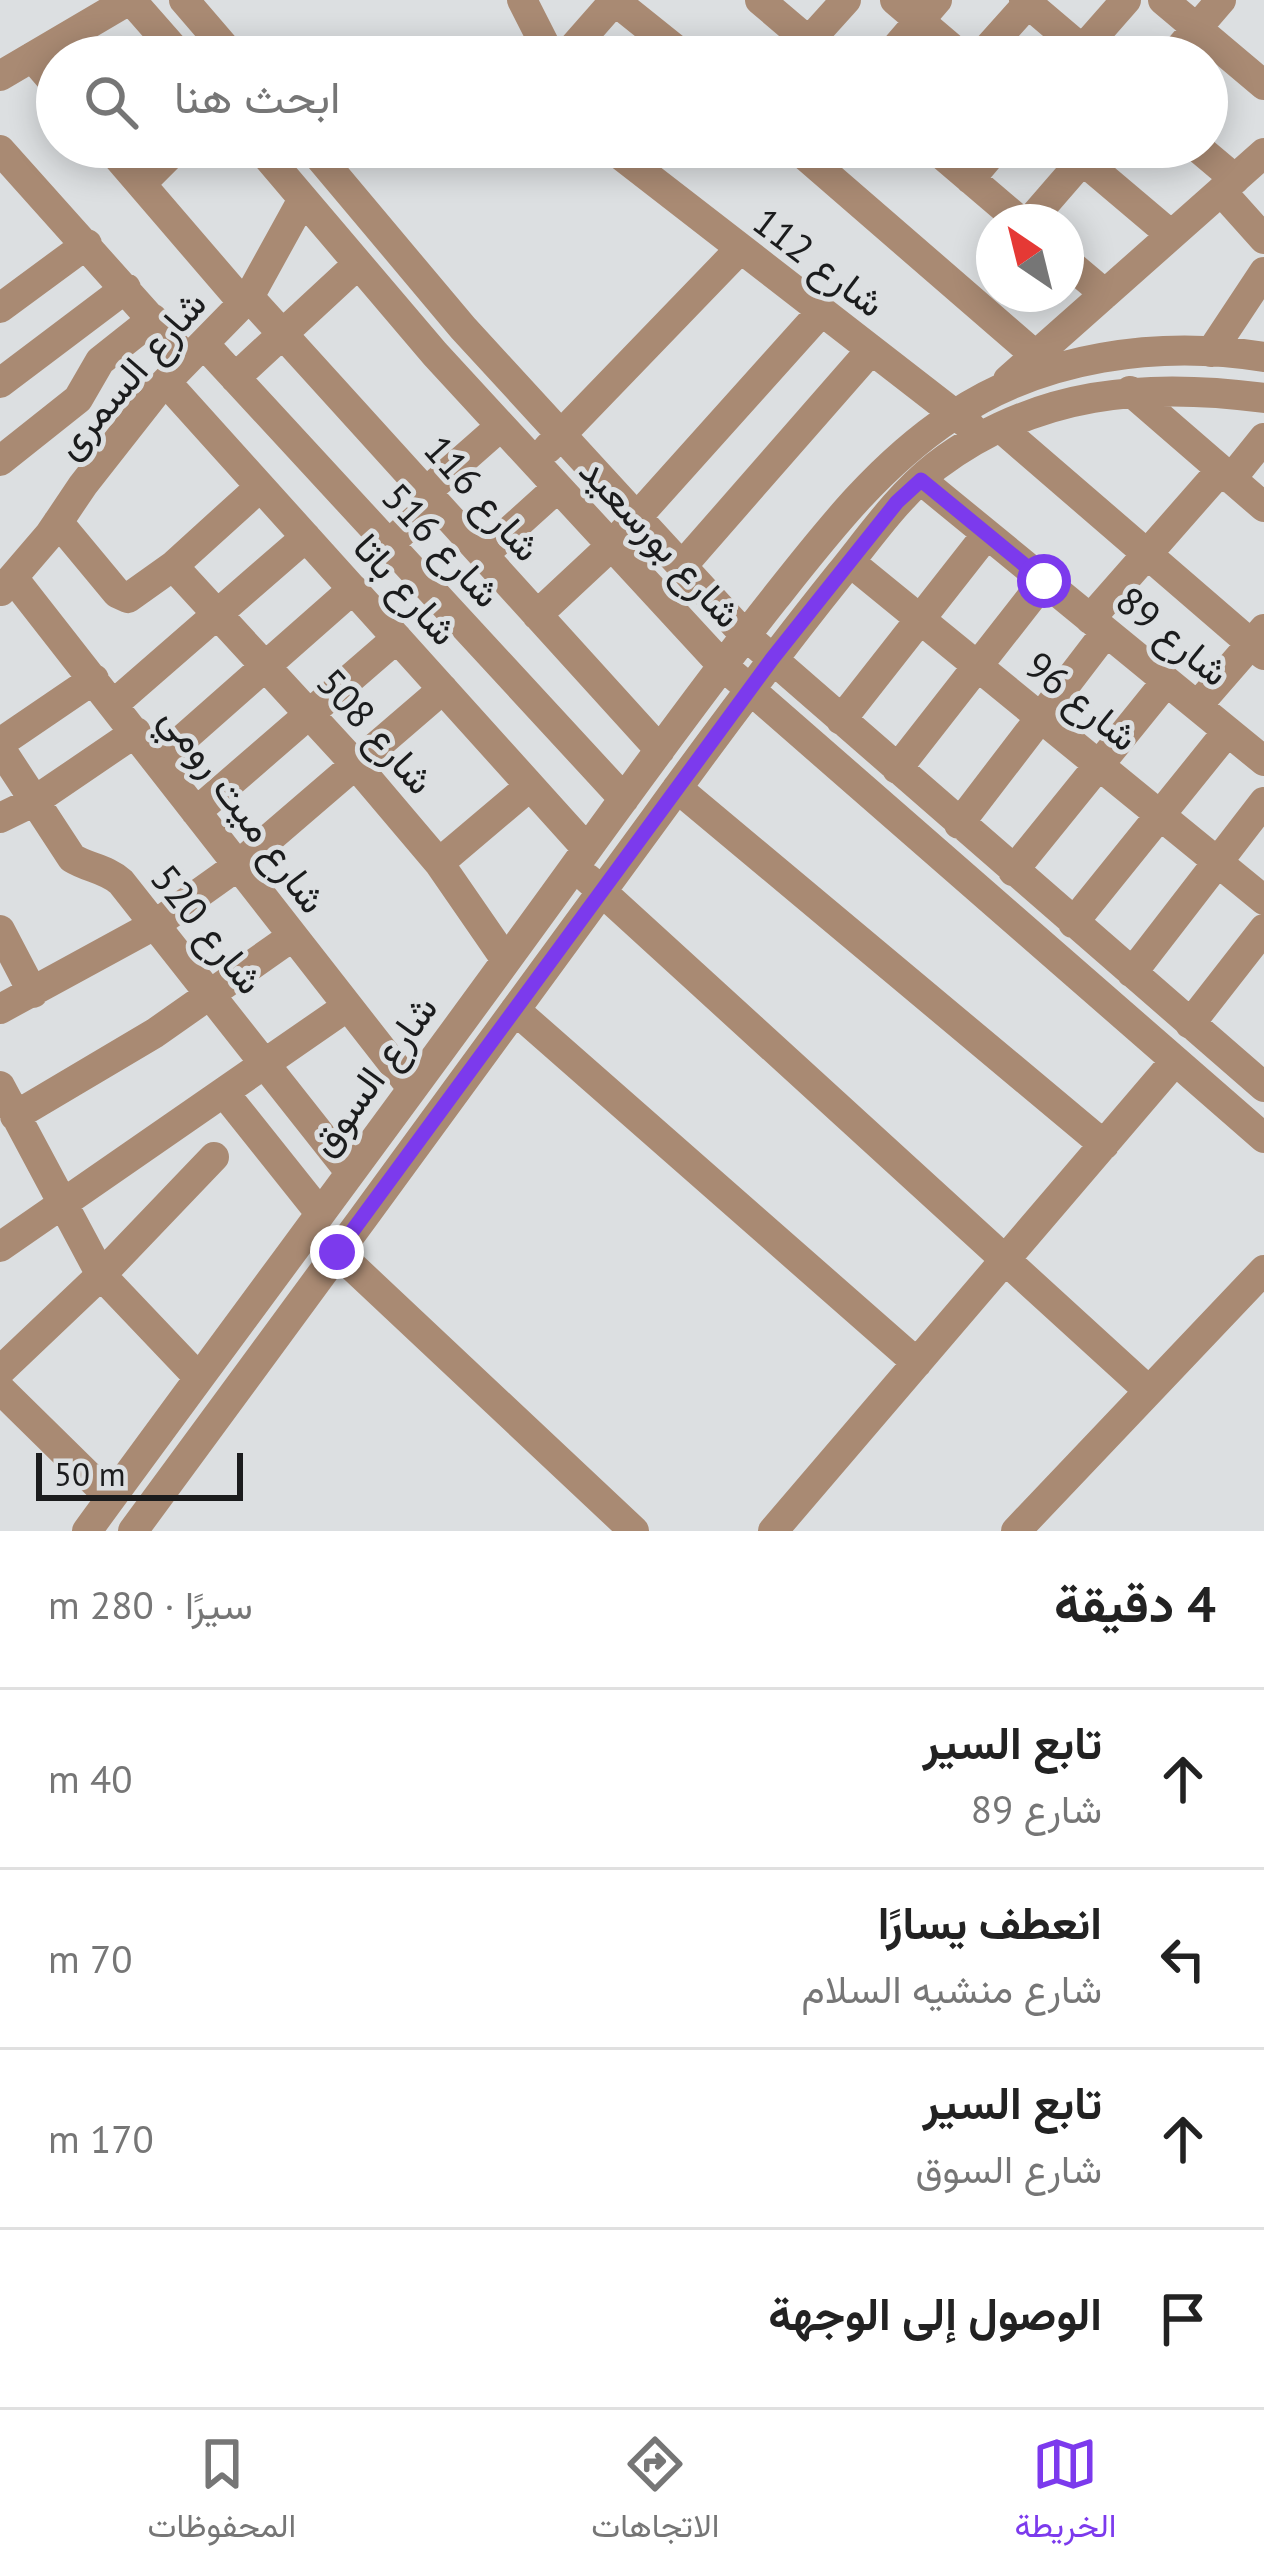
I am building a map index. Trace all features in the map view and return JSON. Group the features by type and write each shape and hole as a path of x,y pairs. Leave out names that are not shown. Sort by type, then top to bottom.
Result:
{"street":[{"path":"68,36 130,0 162,36"},
{"path":"184,0 215,36"},
{"path":"522,0 540,36"},
{"path":"583,36 615,0 659,36"},
{"path":"760,0 803,36"},
{"path":"825,36 846,0"},
{"path":"895,0 928,10 947,36"},
{"path":"1098,36 1126,0"},
{"path":"1163,0 1206,36"},
{"path":"1190,36 1222,0"},
{"path":"998,36 1027,1 1063,36"},
{"path":"906,36 928,10"},
{"path":"1228,54 1264,85"},
{"path":"0,76 36,55"},
{"path":"32,57 36,62"},
{"path":"0,150 126,288 186,362"},
{"path":"988,398 1264,153"},
{"name":"شارع 116","path":"128,168 659,750"},
{"path":"142,184 158,168"},
{"name":"شارع بورسعيد","path":"277,168 426,343 722,665 1264,1138"},
{"path":"294,188 303,168"},
{"name":"شارع بورسعيد","path":"328,168 454,317 745,635 1190,1024 1261,1078"},
{"name":"شارع 112","path":"637,168 955,414 992,432 1260,643"},
{"path":"819,168 1035,355"},
{"path":"958,168 1002,204"},
{"path":"970,178 979,168"},
{"path":"1039,204 1068,168"},
{"path":"1099,168 1171,235"},
{"path":"1214,168 1264,239"},
{"name":"شارع السمرى","path":"7,585 118,437 247,300 294,188"},
{"path":"0,308 87,244"},
{"path":"535,463 740,249"},
{"path":"235,378 358,264"},
{"path":"1211,352 1264,272"},
{"path":"1084,276 1105,294"},
{"path":"0,382 126,288"},
{"path":"537,615 611,546 821,312"},
{"path":"426,343 454,317"},
{"path":"0,461 77,399 100,361 153,319"},
{"path":"682,566 871,350"},
{"path":"988,398 1021,381 1091,359 1165,350 1264,357"},
{"name":"شارع 516","path":"186,362 235,378 624,799"},
{"name":"شارع باتا","path":"186,362 260,487 530,787 603,890 1149,1390"},
{"name":"شارع السوق","path":"134,1531 772,659 897,502 992,432 1089,397 1203,390 1264,398"},
{"path":"1130,392 1264,507"},
{"name":"شارع السوق","path":"87,1531 722,665 845,509 896,457 955,414 988,398"},
{"path":"389,544 501,426"},
{"path":"959,824 1040,718 1147,554 1264,438"},
{"name":"شارع 89","path":"921,480 1264,761"},
{"path":"58,522 123,598 133,596 173,566 260,487"},
{"path":"483,555 557,488"},
{"path":"841,720 987,534"},
{"path":"115,704 306,537"},
{"name":"شارع 96","path":"850,562 1264,900"},
{"name":"شارع 508","path":"173,566 440,863 506,960"},
{"path":"897,769 1044,581"},
{"name":"شارع ميت رومي","path":"7,585 115,704 236,867 412,1088"},
{"path":"158,761 353,590"},
{"path":"196,812 397,638"},
{"path":"1197,706 1260,643"},
{"path":"0,746 94,679"},
{"path":"1013,871 1166,682"},
{"path":"0,1010 156,924 236,867 443,689"},
{"path":"0,818 33,802 136,732"},
{"path":"1073,923 1227,732"},
{"name":"شارع 520","path":"0,746 72,859 111,873 350,1172"},
{"path":"440,863 530,787"},
{"path":"677,788 1104,1145"},
{"path":"1132,974 1264,802"},
{"path":"1190,1024 1264,929"},
{"path":"0,930 32,993"},
{"path":"199,1378 101,1275 6,1105 155,1033 293,937"},
{"path":"0,1247 348,1006"},
{"path":"515,1010 917,1363"},
{"path":"773,1531 1175,1061"},
{"path":"1231,1109 1261,1078"},
{"path":"225,1094 320,1214"},
{"path":"0,1371 214,1157"},
{"path":"292,1252 319,1278"},
{"path":"337,1252 634,1531"},
{"path":"1016,1531 1264,1270"},
{"path":"0,1388 111,1498"}],"route":[{"path":"337,1252 772,659 897,502 921,480 1044,581"}]}
